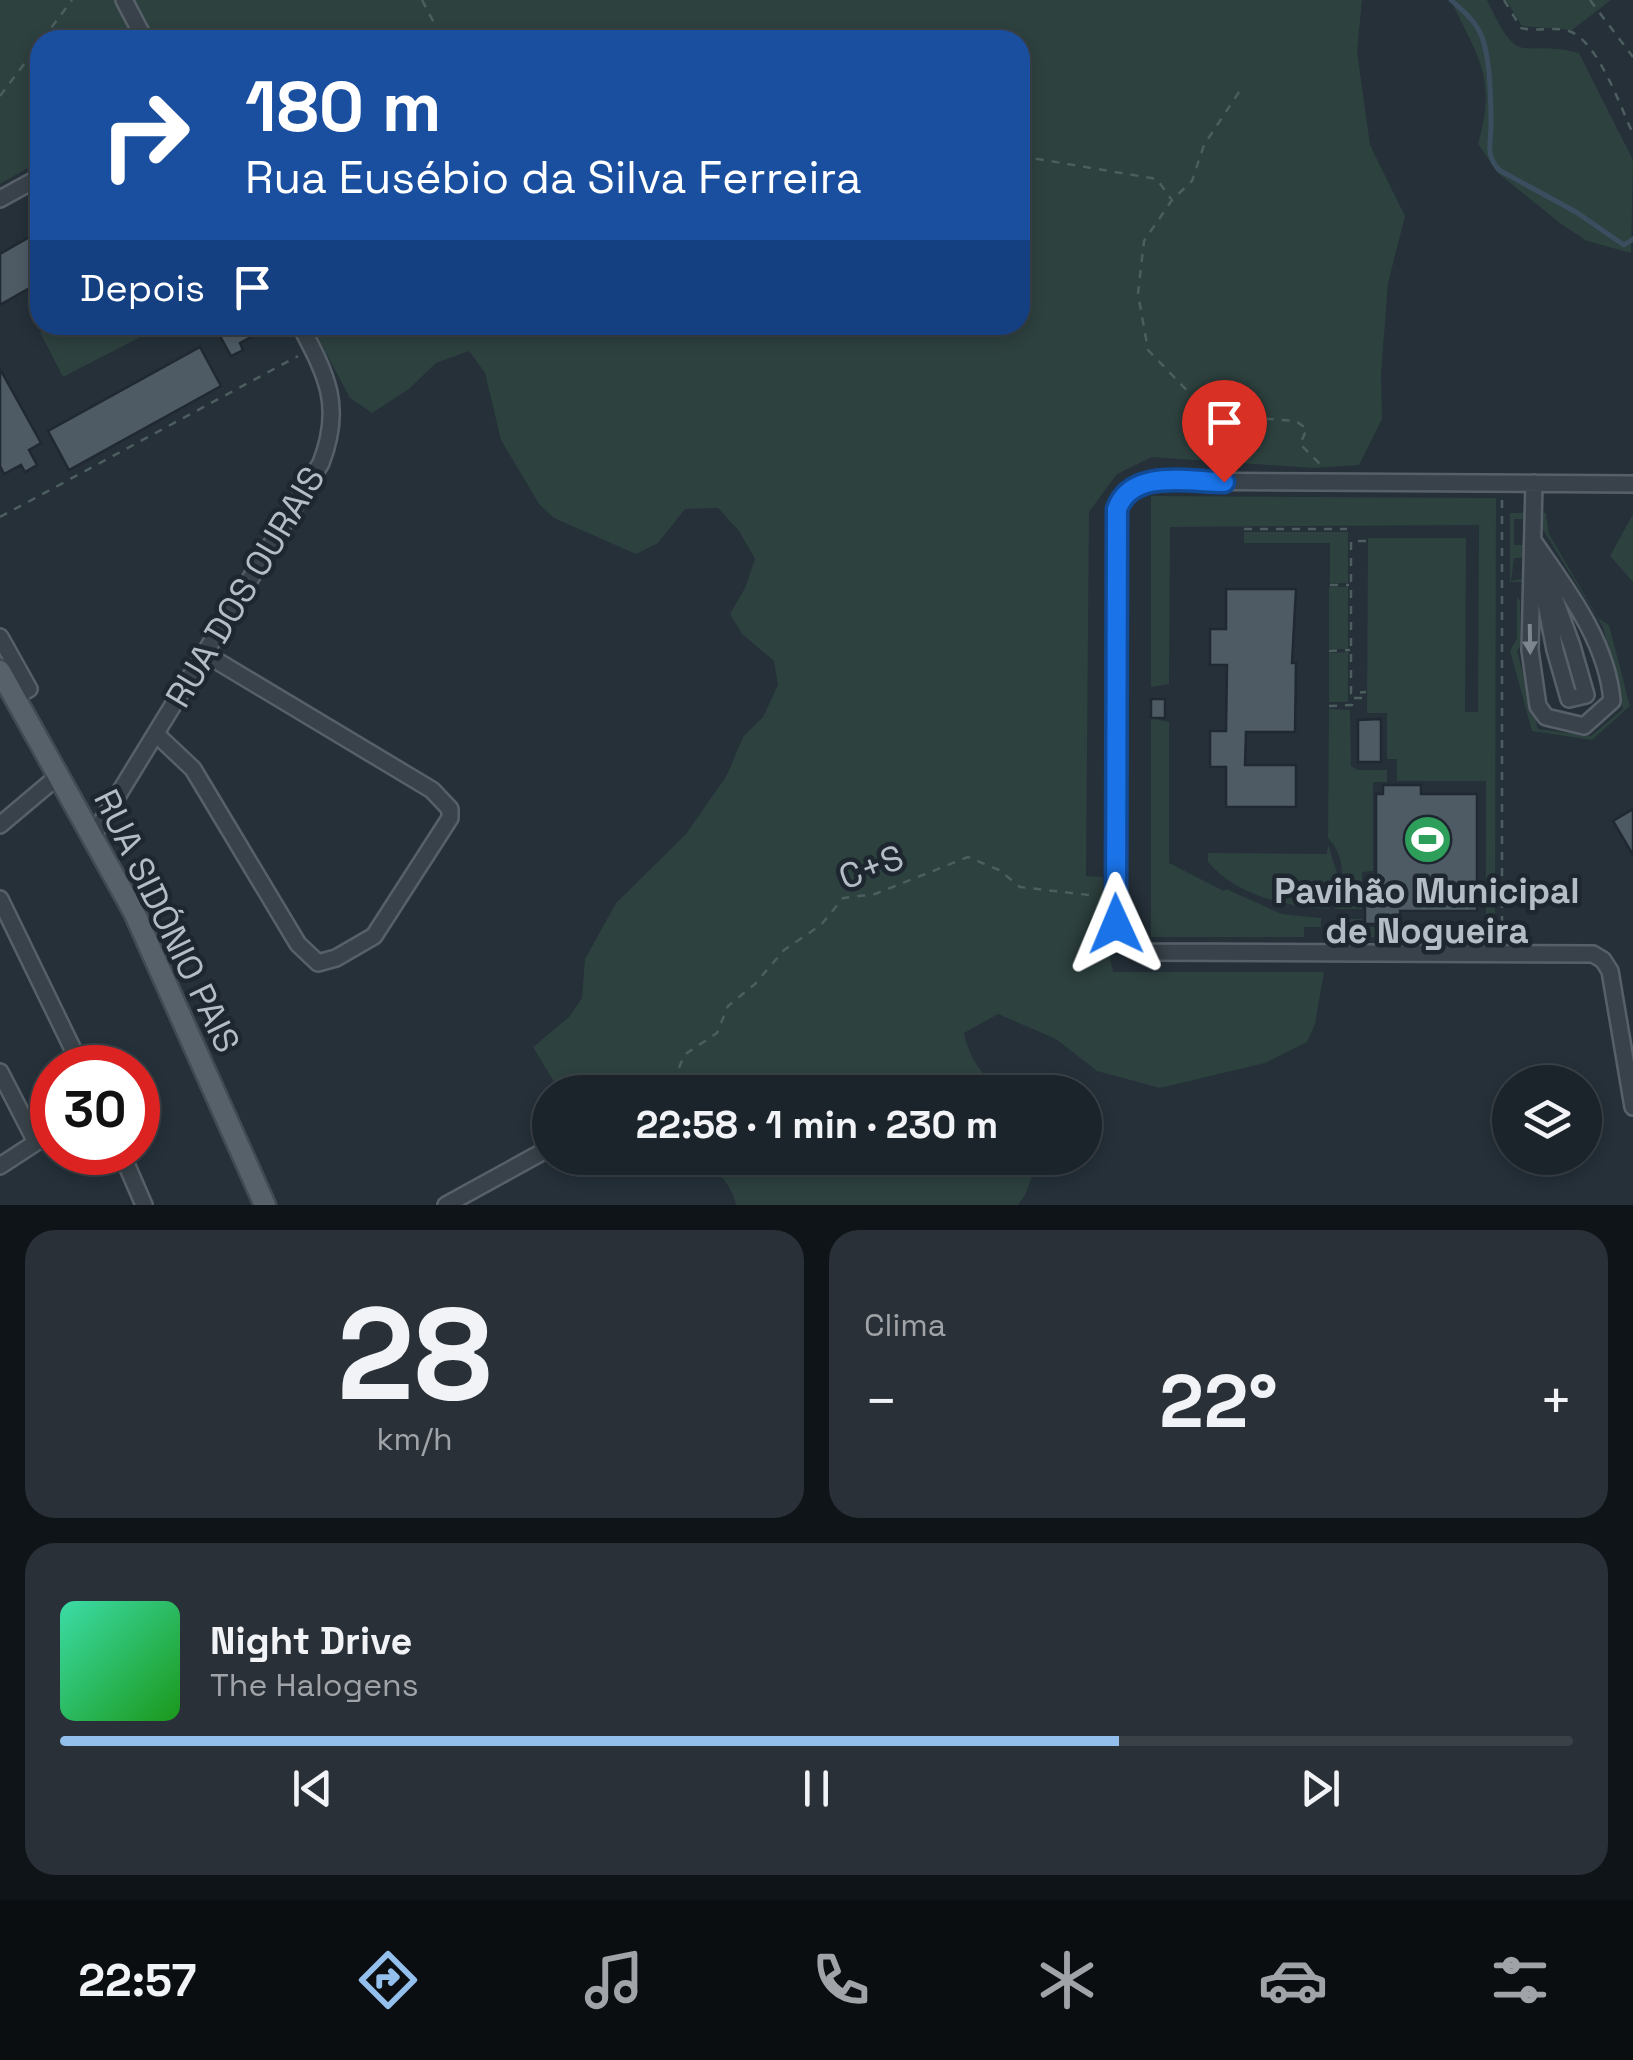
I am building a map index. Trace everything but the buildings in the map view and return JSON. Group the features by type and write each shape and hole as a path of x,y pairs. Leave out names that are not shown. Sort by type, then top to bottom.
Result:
{"main road":[{"name":"RUA SIDÓNIO PAIS","path":"0,671 134,912 266,1205"}],"street":[{"path":"124,0 140,30"},
{"path":"0,199 30,182"},
{"name":"RUA DOS OURAIS","path":"92,836 321,463 331,438 333,411 329,387 305,335"},
{"path":"1633,484 1146,482 1130,488 1121,498 1116,518 1115,898 1120,932 1143,951 1584,952 1598,956 1610,971 1633,1108"},
{"path":"1534,484 1530,650 1538,706 1546,717 1584,726 1612,701 1610,684 1589,628 1534,542"},
{"path":"1534,542 1572,646 1586,695 1568,699 1534,542"},
{"path":"0,637 29,690 14,697"},
{"path":"156,734 192,768 309,958 318,963 336,958 364,944 382,928 450,818 450,810 432,790 206,654"},
{"path":"0,824 57,777"},
{"path":"0,899 71,1045"},
{"path":"0,1072 30,1130"},
{"path":"0,1166 30,1146"},
{"path":"446,1205 532,1158"},
{"path":"131,1175 144,1205"}],"path":[{"path":"50,30 72,0"},
{"path":"422,0 438,30"},
{"path":"1504,0 1520,28 1568,31 1582,39 1602,68 1633,134"},
{"path":"1590,0 1633,57"},
{"path":"0,96 30,56"},
{"path":"1239,92 1204,145 1192,181 1172,200 1144,241 1138,294 1148,350 1198,402 1227,416 1296,421 1307,428 1300,444 1328,472 1332,482"},
{"path":"1030,158 1157,179 1172,200"},
{"path":"0,516 312,348"},
{"path":"1502,483 1502,952"},
{"path":"1244,529 1348,529"},
{"path":"1329,706 1352,706 1352,698 1366,695 1351,693 1350,541 1366,541"},
{"path":"1330,585 1351,585"},
{"path":"1329,651 1351,650"},
{"name":"C+S","path":"676,1075 684,1055 716,1033 728,1006 784,950 821,925 842,898 875,894 968,858 999,870 1020,887 1115,898"}],"green space":[{"path":"0,0 1362,0 1357,51 1370,145 1405,216 1388,283 1382,419 1359,465 1313,468 1152,457 1117,474 1089,512 1086,876 1103,877 1103,923 1113,972 1324,972 1315,1024 1307,1042 1265,1063 1160,1088 1097,1071 1056,1039 998,1014 964,1033 985,1075 550,1075 533,1047 569,1017 582,998 585,959 616,903 686,834 727,775 743,737 763,717 778,685 774,661 742,634 730,614 755,559 739,531 718,508 685,509 658,543 636,554 554,518 539,504 501,440 485,373 469,351 436,363 409,389 372,413 350,398 316,335 1030,335 1030,30 30,30 30,167 0,184"},
{"path":"1451,0 1487,0 1515,45 1579,53 1633,160 1631,253 1587,241 1498,173 1478,144 1486,101 1482,69"},
{"path":"1506,0 1611,0 1572,30 1522,26"},
{"path":"42,335 144,335 63,377"},
{"path":"1151,496 1496,498 1495,937 1486,938 1486,781 1397,781 1397,759 1387,759 1387,713 1367,713 1368,538 1466,538 1465,712 1478,712 1479,525 1170,527 1169,684 1151,687"},
{"path":"1510,513 1527,513 1527,522 1514,519 1514,545 1527,545 1527,558 1514,558 1511,581 1527,578 1527,582 1510,582"},
{"path":"1541,513 1546,513 1549,534 1598,618 1609,625 1630,706 1592,740 1532,731 1510,651 1517,638 1517,597 1520,647 1517,651 1538,729 1591,736 1623,709 1603,627 1542,528"},
{"path":"1633,514 1633,582 1610,556"},
{"path":"1244,532 1348,532 1348,583 1330,583 1330,543 1244,543"},
{"path":"1329,587 1348,587 1348,649 1329,649"},
{"path":"1348,652 1348,702 1329,702 1329,653"},
{"path":"1329,709 1350,710 1351,766 1358,770 1387,770 1387,782 1373,782 1373,871 1362,872 1362,909 1334,909 1342,872 1338,854 1328,838"},
{"path":"1151,718 1169,722 1169,863 1282,914 1321,918 1321,927 1304,927 1304,937 1151,937"},
{"path":"1328,844 1339,880 1329,909 1264,898 1233,883 1208,862 1208,853 1327,854"},
{"path":"1343,919 1362,919 1363,927 1477,927 1477,938 1343,937"},
{"path":"720,1175 1033,1175 1018,1205 736,1205"}],"waterway":[{"path":"1451,0 1476,26 1485,46 1490,149 1499,170 1576,212 1624,245 1633,239"}],"place":[{"name":"Pavihão Municipal de Nogueira","path":"1427,839"}],"route":[{"path":"1116,924 1117,509 1125,493 1141,483 1224,482"}]}
